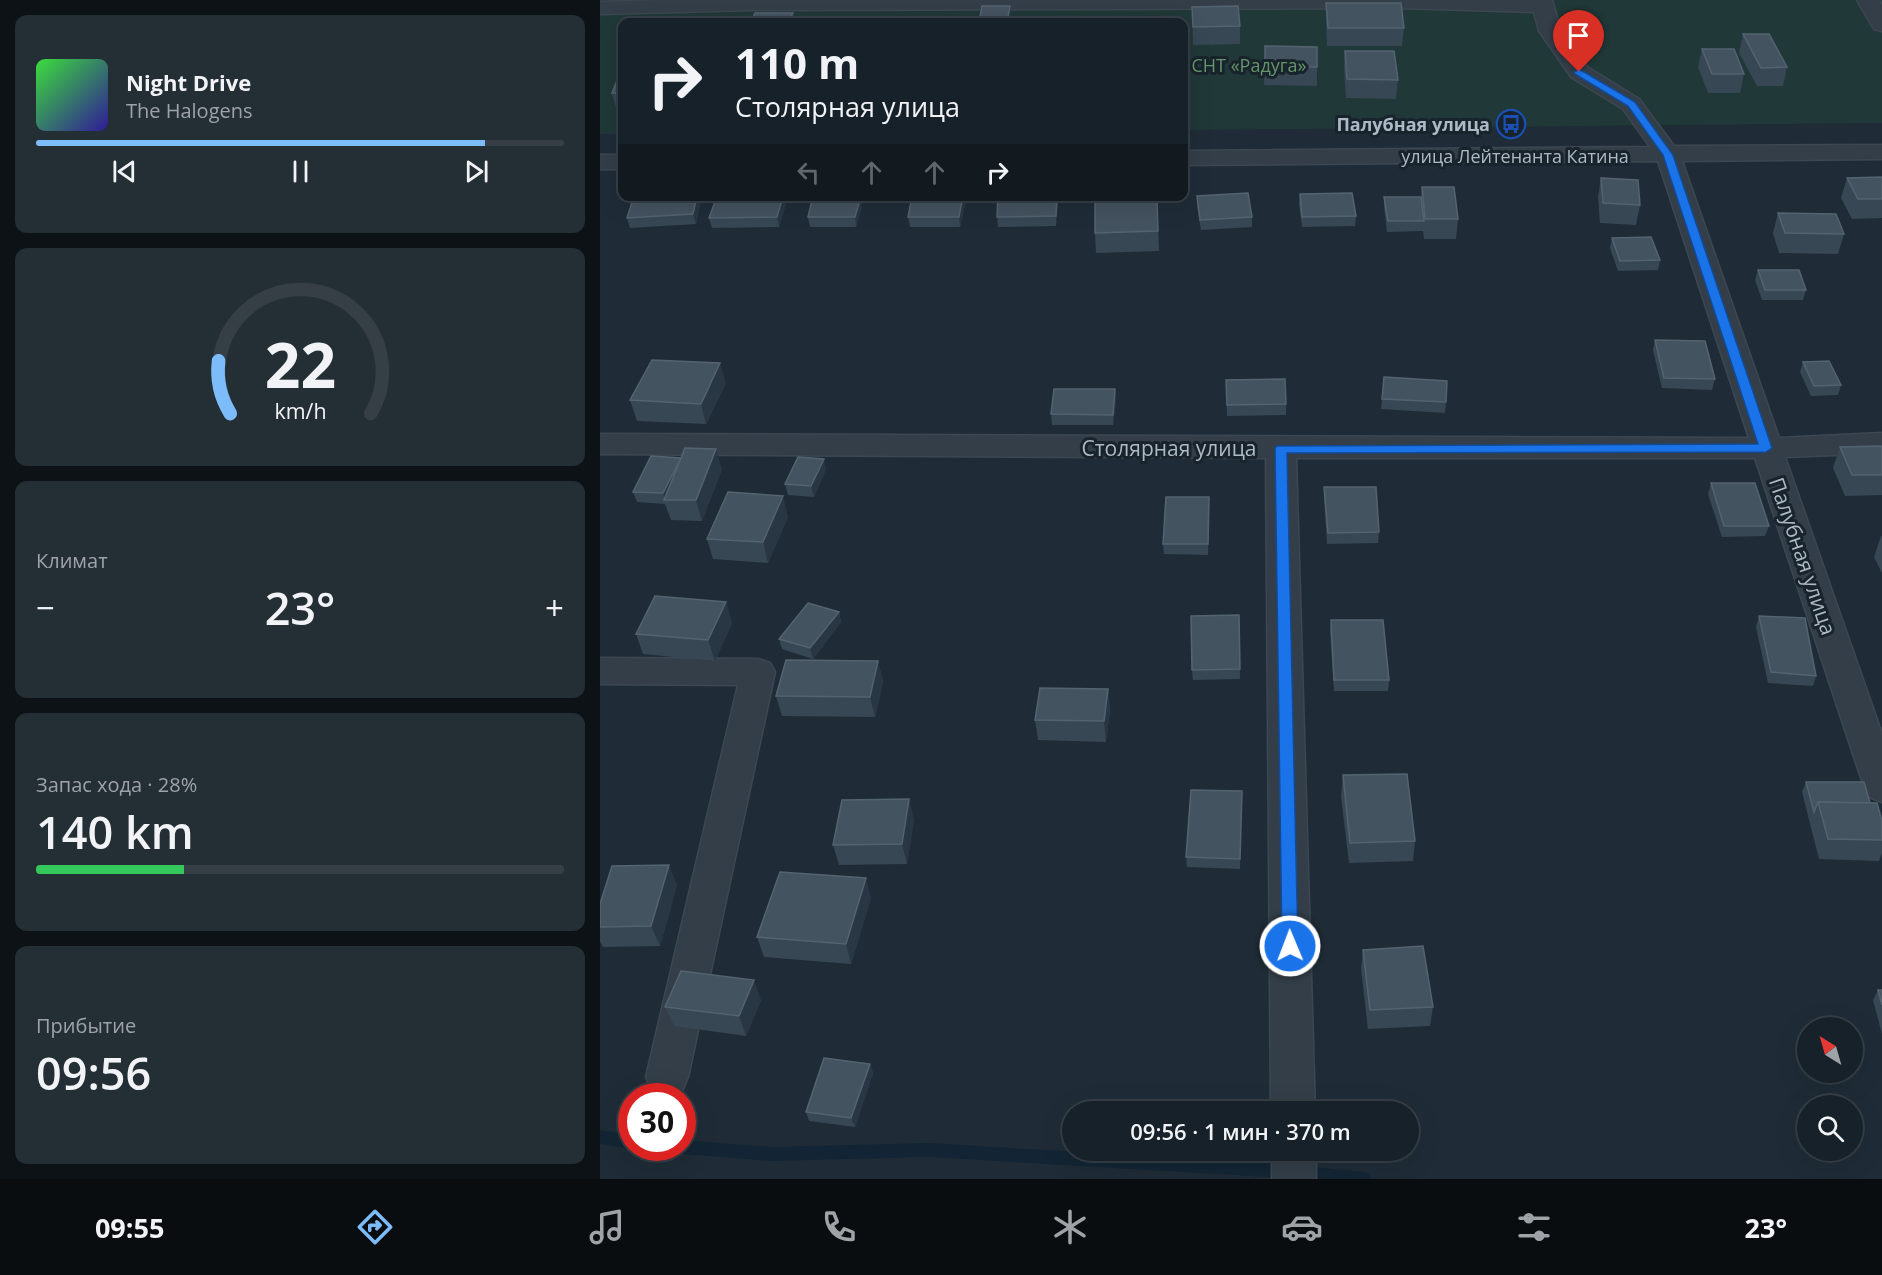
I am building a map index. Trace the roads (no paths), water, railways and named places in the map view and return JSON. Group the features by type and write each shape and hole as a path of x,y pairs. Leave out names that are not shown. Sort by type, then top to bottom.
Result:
{"street":[{"path":"1868,0 1882,24"},
{"path":"600,8 752,4 1542,3"},
{"name":"Палубная улица","path":"1542,3 1550,31 1579,72 1631,104 1668,155 1882,787"},
{"name":"улица Лейтенанта Катина","path":"1188,158 1882,152"},
{"path":"600,162 618,162"},
{"name":"Столярная улица","path":"600,444 1766,448 1882,443"},
{"path":"1281,448 1293,1101"},
{"path":"600,671 758,672 668,1077"},
{"path":"1294,1161 1294,1179"}],"waterway":[{"path":"600,1137 618,1140"},
{"path":"696,1148 772,1154 928,1150 1284,1171"},
{"path":"1303,1173 1364,1179"}],"place":[{"name":"Палубная улица","path":"1511,124"}],"park label":[{"name":"СНТ «Радуга»","path":"1249,65"}]}
